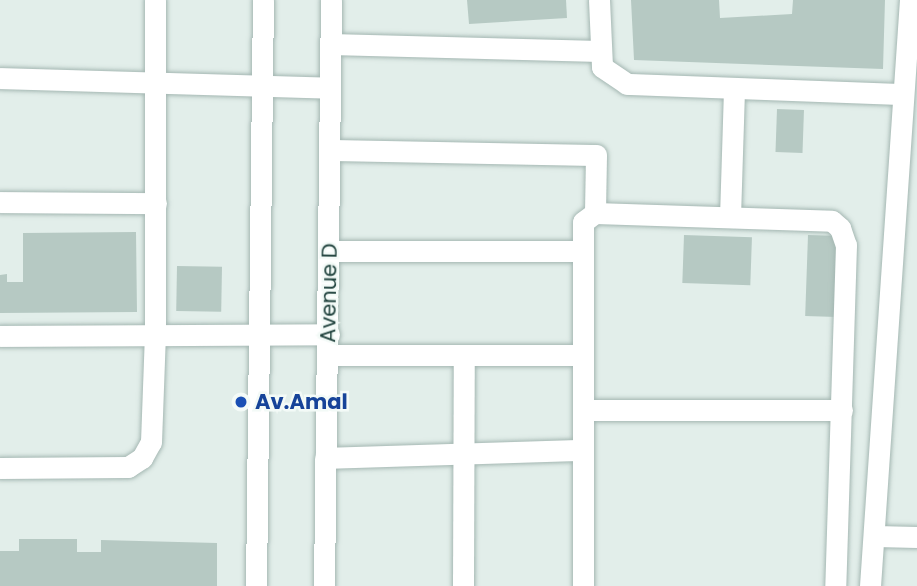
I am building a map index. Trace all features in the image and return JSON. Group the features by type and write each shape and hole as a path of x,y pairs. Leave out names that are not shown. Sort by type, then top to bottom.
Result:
{"street":[{"path":"0,468 135,464 153,432 155,0"},
{"path":"256,586 263,0"},
{"name":"Avenue D","path":"324,586 329,344 331,0"},
{"path":"599,0 601,67 627,83 734,89 903,93"},
{"path":"870,586 910,0"},
{"path":"331,44 599,51"},
{"path":"0,78 329,88"},
{"path":"730,217 734,89"},
{"path":"330,150 596,155 596,212"},
{"path":"0,202 156,203"},
{"path":"583,586 583,222 596,212 832,221 840,228 846,246 835,586"},
{"path":"329,251 583,251"},
{"path":"0,336 155,333 261,337 464,355 583,355"},
{"path":"463,586 464,355"},
{"path":"583,410 842,411"},
{"path":"325,458 583,450"},
{"path":"874,536 917,537"}],"building":[{"path":"467,0 566,0 567,18 469,24"},
{"path":"631,0 719,0 720,18 792,14 793,0 885,0 883,69 634,60"},
{"path":"777,109 804,110 802,153 775,152"},
{"path":"136,232 137,312 0,313 0,275 7,274 7,282 23,282 23,233"},
{"path":"684,235 752,237 750,285 682,283"},
{"path":"808,235 840,236 837,317 805,316"},
{"path":"177,266 222,267 221,312 176,311"},
{"path":"19,539 77,539 77,552 101,552 101,540 217,543 217,586 0,586 0,551 19,551"}],"place":[{"name":"Av.Amal","path":"241,402"}]}
